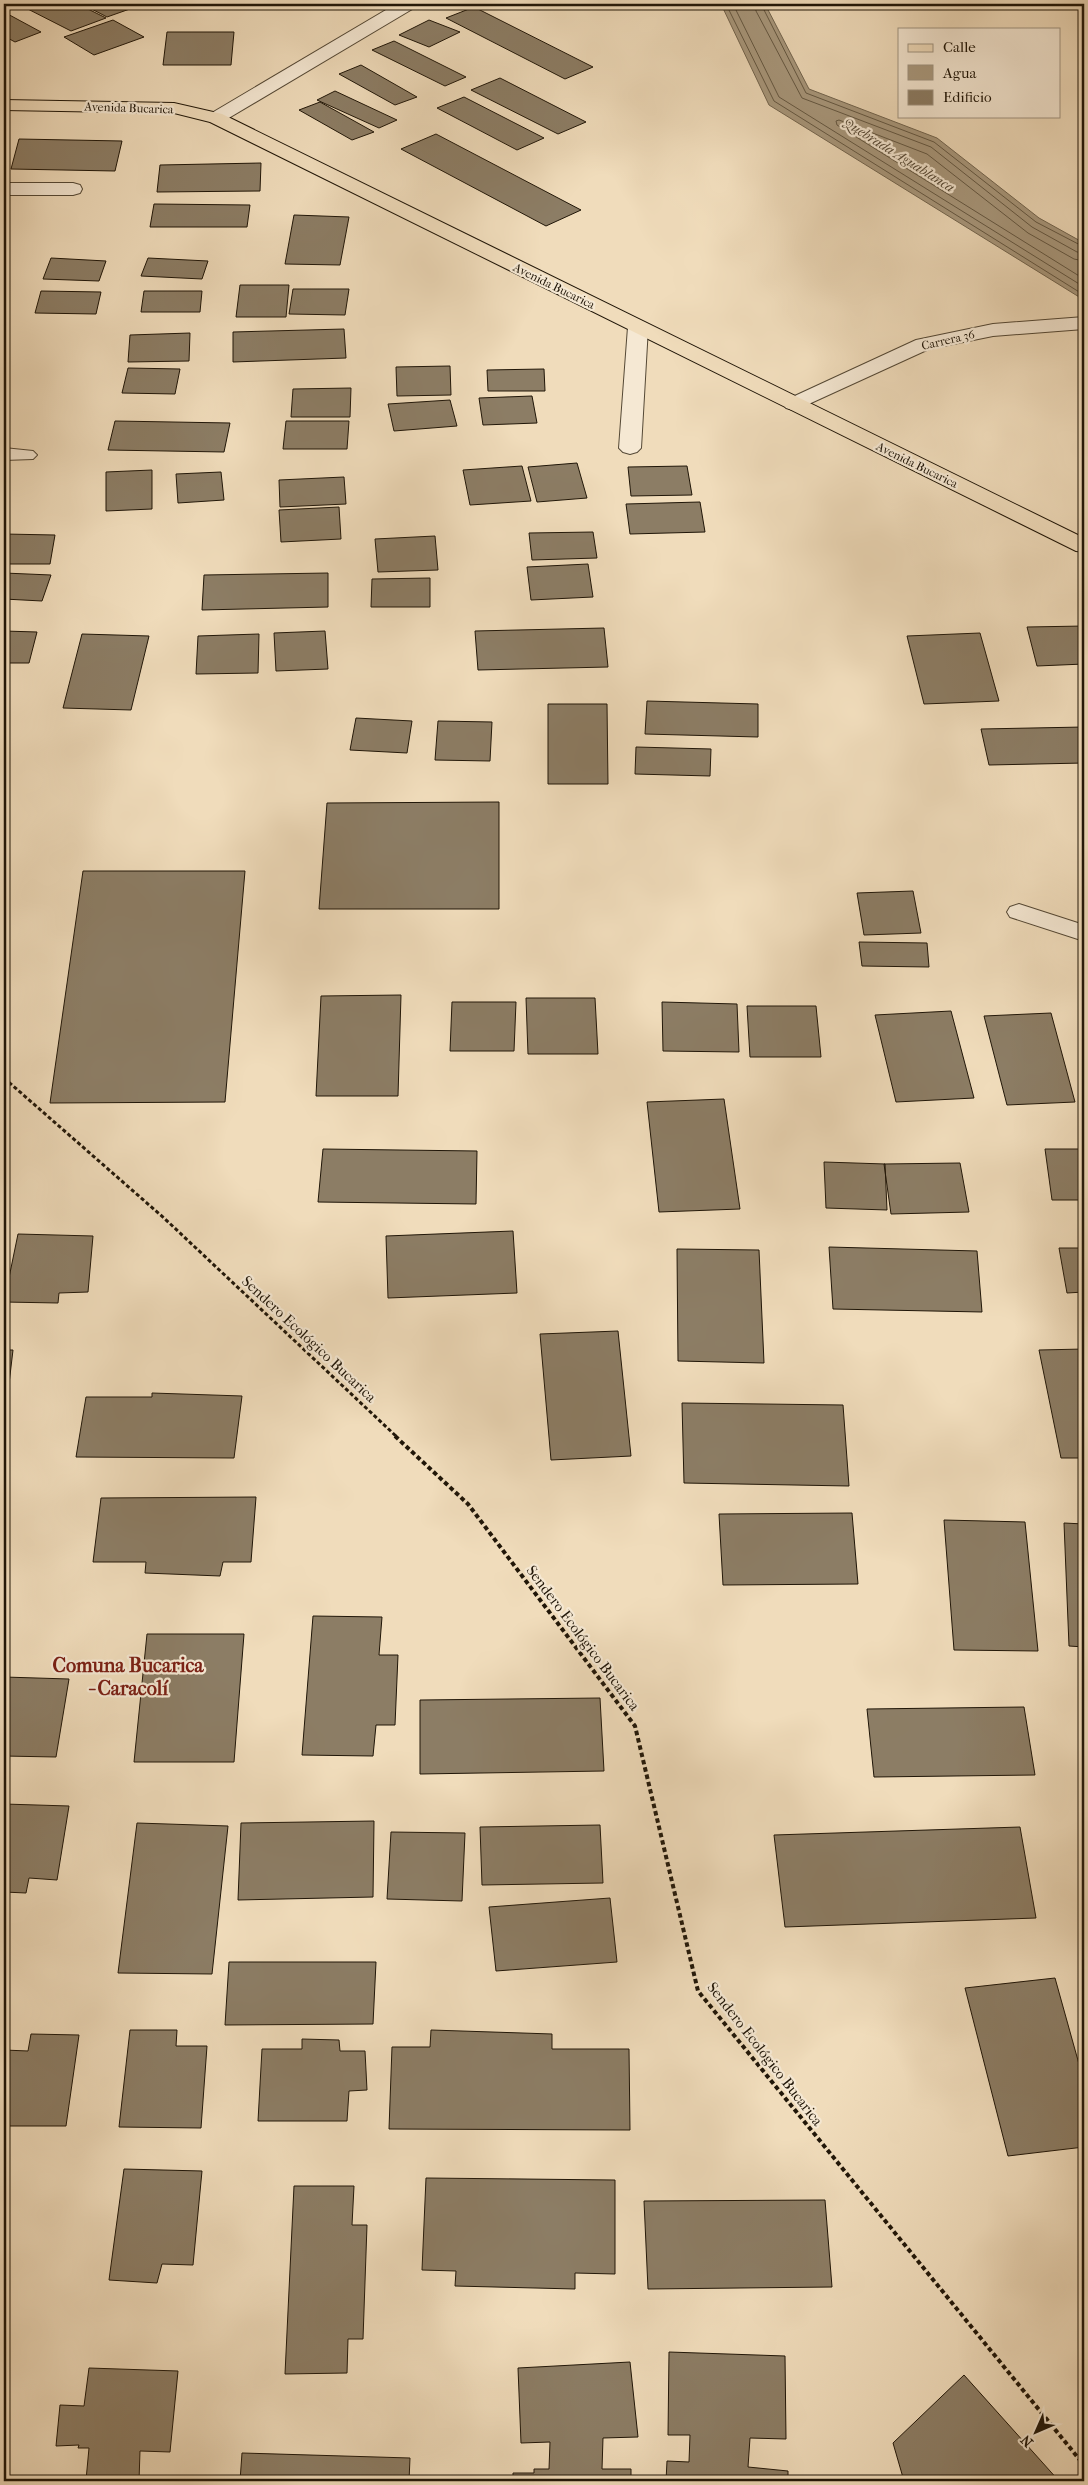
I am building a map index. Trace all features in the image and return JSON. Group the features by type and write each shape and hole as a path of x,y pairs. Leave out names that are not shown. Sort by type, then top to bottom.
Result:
{"main road":[{"name":"Avenida Bucarica","path":"4,105 174,108 216,118 1084,546"}],"street":[{"path":"216,118 408,4"},
{"path":"4,189 73,188"},
{"name":"Carrera 36","path":"793,404 923,344 993,330 1084,323"},
{"path":"630,448 638,327"},
{"path":"4,454 26,454"},
{"path":"1019,912 1084,933"}],"path":[{"name":"Sendero Ecológico Bucarica","path":"4,1078 164,1218 468,1504 635,1726 698,1992 1084,2465"}],"water":[{"name":"Quebrada Aguablanca","path":"721,4 765,4 809,89 937,138 1039,218 1084,243 1084,300 769,105"}],"building":[{"path":"18,4 78,4 106,18 71,31"},
{"path":"82,4 144,4 107,17"},
{"path":"474,7 593,67 565,79 446,18"},
{"path":"4,12 41,32 15,42 4,36"},
{"path":"113,20 144,37 94,55 64,37"},
{"path":"429,20 460,32 429,47 399,35"},
{"path":"167,32 234,32 231,65 163,65"},
{"path":"394,41 466,77 445,86 372,50"},
{"path":"361,65 417,97 395,105 339,74"},
{"path":"500,78 586,122 558,134 471,90"},
{"path":"335,91 397,120 379,128 317,100"},
{"path":"464,97 544,138 517,150 437,108"},
{"path":"320,102 374,132 352,140 299,110"},
{"path":"436,134 581,210 546,226 401,149"},
{"path":"19,139 122,141 115,171 11,169"},
{"path":"261,163 260,191 157,192 160,165"},
{"path":"154,204 250,205 247,227 150,227"},
{"path":"294,215 349,217 340,265 285,264"},
{"path":"51,258 106,261 99,281 43,279"},
{"path":"148,258 208,261 202,279 141,276"},
{"path":"240,285 289,285 286,317 236,317"},
{"path":"293,289 349,289 345,315 289,314"},
{"path":"41,291 101,292 96,314 35,313"},
{"path":"144,291 202,291 200,312 141,312"},
{"path":"344,329 346,358 233,362 233,332"},
{"path":"190,333 189,361 128,362 130,335"},
{"path":"450,366 451,395 397,396 396,367"},
{"path":"128,368 180,369 175,394 122,393"},
{"path":"544,369 545,391 488,391 487,370"},
{"path":"351,388 350,417 291,417 293,389"},
{"path":"532,396 537,423 483,425 479,398"},
{"path":"450,400 457,426 394,431 388,404"},
{"path":"115,421 230,423 224,452 108,450"},
{"path":"286,421 349,421 347,449 283,449"},
{"path":"577,463 587,498 537,502 528,467"},
{"path":"522,466 531,501 470,505 463,470"},
{"path":"687,466 692,495 631,496 628,467"},
{"path":"152,470 152,509 106,511 106,472"},
{"path":"221,472 224,500 178,503 176,474"},
{"path":"344,477 346,504 280,507 279,480"},
{"path":"700,502 705,532 630,534 626,504"},
{"path":"339,507 341,539 281,542 279,510"},
{"path":"593,532 597,558 532,560 529,533"},
{"path":"4,534 55,535 50,564 4,564"},
{"path":"435,536 438,570 378,572 375,539"},
{"path":"588,564 593,597 531,600 527,567"},
{"path":"4,573 51,575 42,601 4,599"},
{"path":"328,573 328,607 202,610 204,575"},
{"path":"430,578 430,607 371,607 372,579"},
{"path":"1084,626 1084,664 1037,666 1027,627"},
{"path":"604,628 608,667 478,670 475,631"},
{"path":"4,631 37,632 29,663 4,663"},
{"path":"325,631 328,669 276,671 274,633"},
{"path":"980,633 999,701 924,704 907,636"},
{"path":"82,634 149,636 131,710 63,708"},
{"path":"259,634 258,673 196,674 198,636"},
{"path":"647,701 758,704 758,737 645,734"},
{"path":"548,704 607,704 608,784 548,784"},
{"path":"356,718 412,721 407,753 350,750"},
{"path":"438,721 492,722 490,761 435,760"},
{"path":"1084,727 1084,763 989,765 981,729"},
{"path":"636,747 711,749 710,776 635,774"},
{"path":"499,802 499,909 319,909 327,803"},
{"path":"83,871 245,871 225,1102 50,1103"},
{"path":"913,891 921,933 864,935 857,893"},
{"path":"859,942 927,943 929,967 862,966"},
{"path":"401,995 398,1096 316,1096 321,996"},
{"path":"526,998 595,998 598,1054 528,1054"},
{"path":"452,1002 516,1002 514,1051 450,1051"},
{"path":"662,1002 737,1004 739,1052 663,1051"},
{"path":"747,1006 816,1006 821,1057 750,1057"},
{"path":"951,1011 974,1098 896,1102 875,1015"},
{"path":"1051,1013 1075,1102 1007,1105 984,1016"},
{"path":"724,1099 740,1209 659,1212 647,1102"},
{"path":"323,1149 477,1151 476,1204 318,1202"},
{"path":"1045,1149 1084,1149 1084,1200 1052,1200"},
{"path":"824,1162 885,1164 887,1210 826,1208"},
{"path":"960,1163 969,1212 891,1214 884,1164"},
{"path":"513,1231 517,1293 388,1298 386,1236"},
{"path":"18,1234 93,1236 88,1292 59,1293 58,1303 4,1302"},
{"path":"829,1247 977,1251 982,1312 833,1309"},
{"path":"1059,1248 1084,1248 1084,1292 1067,1293"},
{"path":"677,1249 759,1250 764,1363 678,1361"},
{"path":"618,1331 631,1456 551,1460 540,1334"},
{"path":"1084,1349 1084,1458 1061,1458 1039,1350"},
{"path":"4,1350 13,1350 4,1426"},
{"path":"152,1393 242,1396 234,1458 76,1457 86,1397 152,1397"},
{"path":"682,1403 843,1405 849,1486 684,1483"},
{"path":"256,1497 251,1562 223,1562 220,1576 145,1573 146,1562 93,1562 101,1498"},
{"path":"852,1513 858,1584 723,1585 719,1514"},
{"path":"944,1520 1025,1522 1038,1651 954,1650"},
{"path":"1064,1523 1084,1524 1084,1647 1069,1646"},
{"path":"313,1616 382,1617 379,1655 398,1655 395,1725 376,1725 373,1756 302,1755"},
{"path":"147,1634 244,1634 234,1762 134,1762"},
{"path":"4,1677 69,1679 56,1757 4,1756"},
{"path":"600,1698 604,1771 420,1774 420,1700"},
{"path":"1024,1707 1035,1775 874,1777 867,1709"},
{"path":"4,1804 69,1806 57,1880 29,1878 26,1893 4,1892"},
{"path":"374,1821 373,1897 238,1900 241,1823"},
{"path":"137,1823 228,1826 212,1974 118,1973"},
{"path":"600,1825 603,1883 482,1885 480,1827"},
{"path":"1020,1827 1036,1918 785,1927 774,1835"},
{"path":"391,1832 465,1833 462,1901 387,1899"},
{"path":"610,1898 617,1962 496,1971 489,1907"},
{"path":"229,1962 376,1962 373,2024 225,2025"},
{"path":"1055,1978 1084,2082 1084,2147 1008,2156 965,1988"},
{"path":"130,2030 177,2030 176,2046 207,2046 201,2128 119,2127"},
{"path":"431,2030 552,2034 552,2049 629,2049 630,2130 389,2129 392,2047 430,2047"},
{"path":"31,2034 79,2035 66,2126 4,2126 4,2050 28,2051"},
{"path":"302,2039 339,2040 340,2051 365,2051 367,2090 349,2091 347,2121 258,2121 262,2049 302,2049"},
{"path":"124,2169 202,2171 193,2265 162,2264 157,2283 109,2280"},
{"path":"426,2178 615,2180 615,2274 575,2273 575,2289 455,2286 456,2271 422,2270"},
{"path":"294,2186 354,2186 352,2225 367,2225 363,2339 348,2339 347,2373 285,2374"},
{"path":"825,2200 832,2287 648,2289 644,2201"},
{"path":"669,2352 785,2356 786,2439 750,2438 748,2467 788,2471 788,2481 666,2481 667,2461 689,2462 690,2435 668,2435"},
{"path":"630,2362 638,2437 603,2438 602,2469 631,2469 631,2481 513,2481 513,2473 534,2473 534,2469 549,2469 550,2442 521,2443 518,2368"},
{"path":"89,2368 178,2371 170,2452 140,2451 139,2481 56,2481 86,2480 89,2448 78,2448 79,2445 56,2446 60,2405 84,2406"},
{"path":"964,2375 1059,2481 904,2481 893,2443"},
{"path":"242,2453 410,2458 409,2481 240,2481"}],"district":[{"name":"Comuna Bucarica - Caracolí","path":"128,1676"}]}
